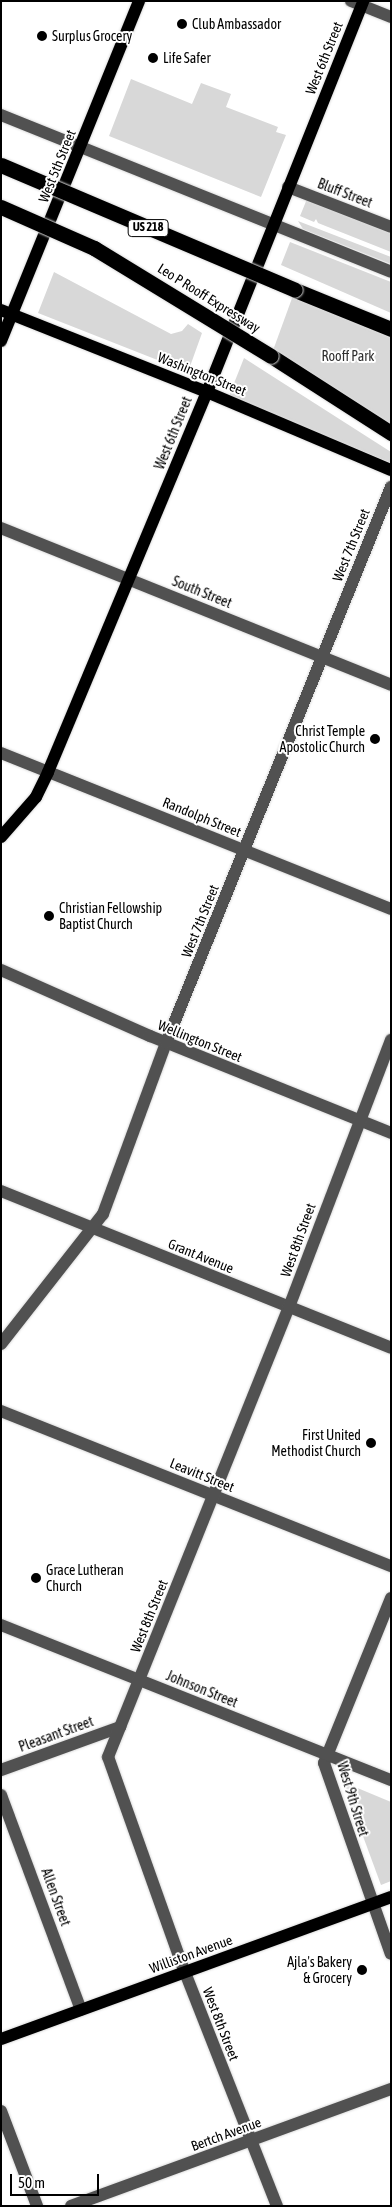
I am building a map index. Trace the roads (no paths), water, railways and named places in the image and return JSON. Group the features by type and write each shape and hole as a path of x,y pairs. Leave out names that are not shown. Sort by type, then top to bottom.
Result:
{"highway":[{"name":"US 218","path":"1,165 391,329"},
{"name":"Leo P Rooff Expressway","path":"1,207 94,248 391,433"}],"main road":[{"name":"West 5th Street","path":"1,341 6,313 82,145 139,1"},
{"name":"West 6th Street","path":"1,837 36,797 48,772 207,392 359,3"},
{"name":"Washington Street","path":"6,313 207,392 391,470"},
{"name":"Williston Avenue","path":"1,2039 391,1897"}],"street":[{"path":"359,3 391,17"},
{"path":"1,115 82,145 391,272"},
{"name":"Bluff Street","path":"288,187 391,227"},
{"name":"West 7th Street","path":"1,1344 103,1214 166,1043 391,487"},
{"name":"South Street","path":"1,528 391,684"},
{"name":"Randolph Street","path":"1,752 391,909"},
{"name":"Wellington Street","path":"1,970 166,1043 391,1133"},
{"name":"West 8th Street","path":"277,2206 250,2142 185,1973 108,1757 289,1307 358,1120 391,1040"},
{"name":"Grant Avenue","path":"1,1191 391,1348"},
{"name":"Leavitt Street","path":"1,1412 391,1566"},
{"name":"West 9th Street","path":"391,1598 324,1764 371,1904 391,1954"},
{"name":"Johnson Street","path":"1,1625 391,1780"},
{"name":"Pleasant Street","path":"1,1770 120,1727"},
{"name":"Allen Street","path":"1,1795 81,2010"},
{"name":"Bertch Avenue","path":"71,2206 391,2089"},
{"path":"1,2111 38,2206"}],"place":[{"name":"Club Ambassador","path":"182,24"},
{"name":"Surplus Grocery","path":"42,36"},
{"name":"Life Safer","path":"153,58"},
{"name":"Christ Temple Apostolic Church","path":"375,739"},
{"name":"Christian Fellowship Baptist Church","path":"49,916"},
{"name":"First United Methodist Church","path":"371,1443"},
{"name":"Grace Lutheran Church","path":"36,1578"},
{"name":"Ajla's Bakery & Grocery","path":"362,1970"}],"park label":[{"name":"Rooff Park","path":"348,356"}]}
